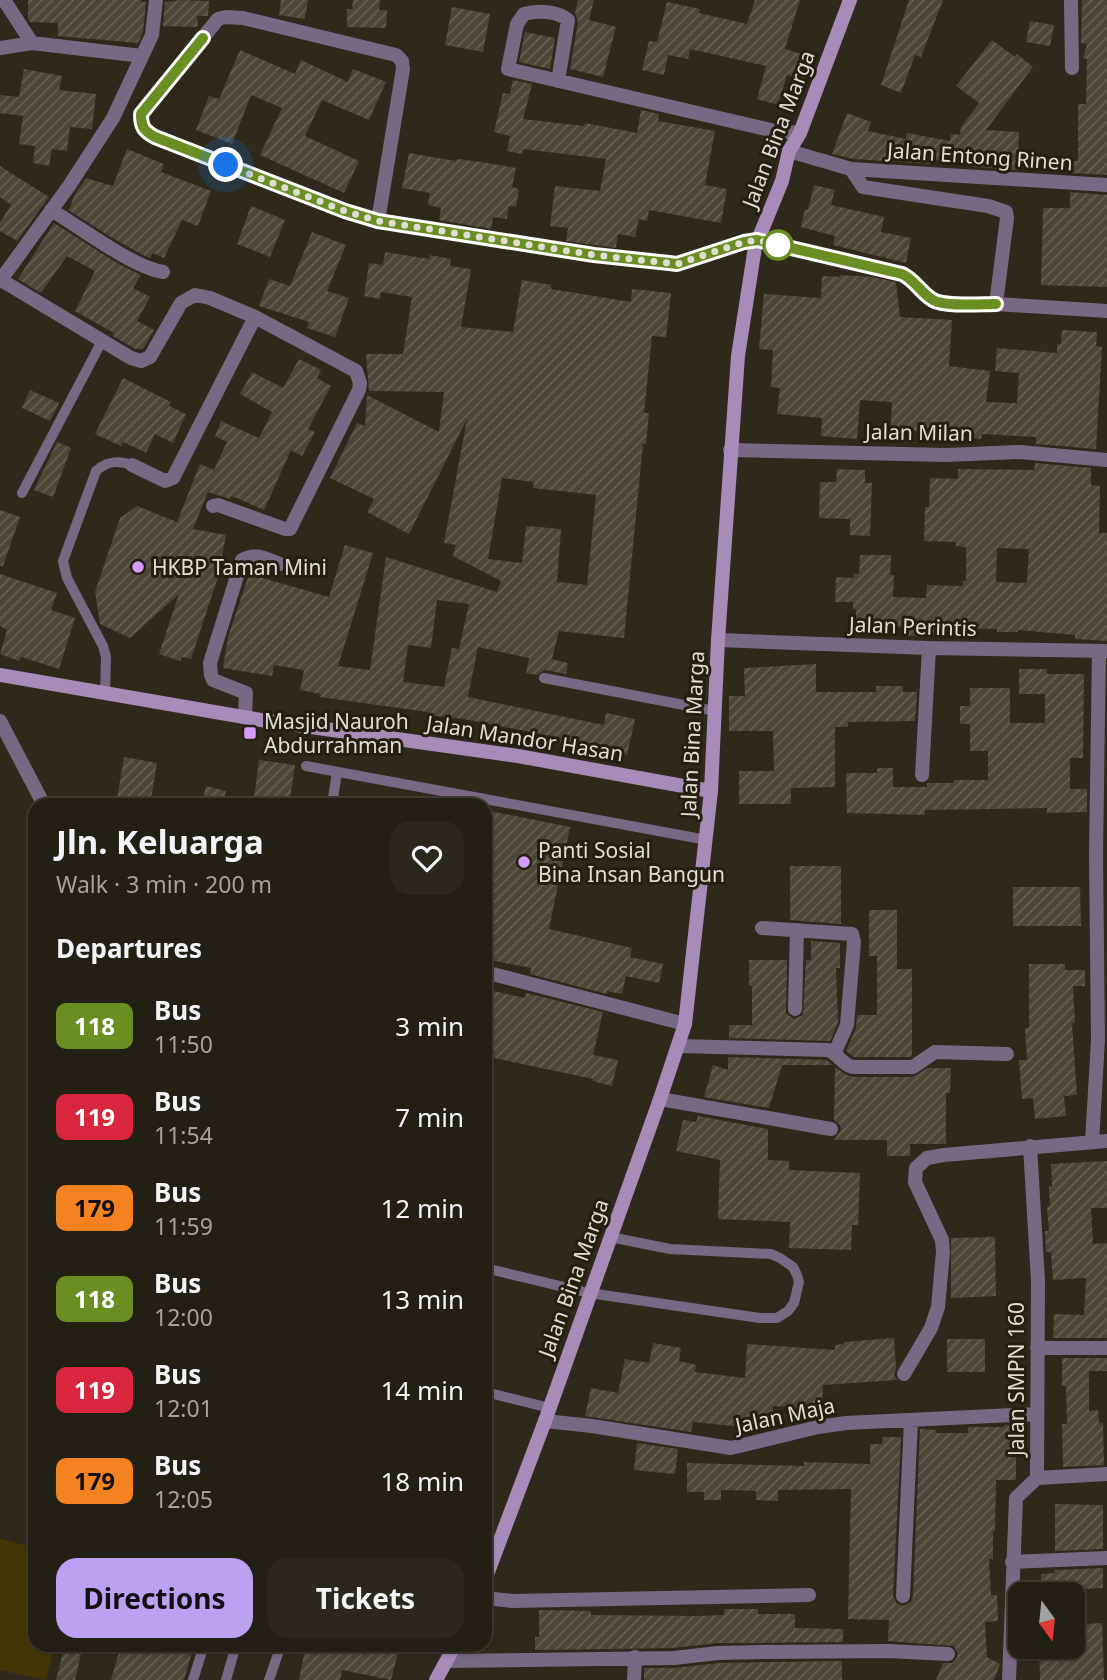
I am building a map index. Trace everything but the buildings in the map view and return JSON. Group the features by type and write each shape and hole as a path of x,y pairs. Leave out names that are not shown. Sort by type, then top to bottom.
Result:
{"street":[{"path":"4,0 32,43"},
{"path":"156,0 152,35 113,118 0,281 131,358 141,361 150,357 181,303 195,295 210,298 255,317 354,369 359,375 360,387 290,529 218,505 213,506"},
{"name":"Jalan Bina Marga","path":"492,1561 547,1415 685,1024 711,791 718,640 738,356 757,240 782,181 789,151 800,133 850,0"},
{"path":"1071,0 1072,68"},
{"path":"558,81 568,20 564,16 535,11 524,14 517,24 508,69 558,81 775,131 800,133"},
{"path":"378,221 403,69 402,61 396,55 243,18 226,17 218,19 141,114 145,131 155,137 345,211 378,221 594,255 677,264 757,240 902,274 910,277 933,300 942,303 1107,311"},
{"path":"0,48 32,43 142,56"},
{"name":"Jalan Entong Rinen","path":"789,151 851,169 1107,185"},
{"name":"Jalan Entong Rinen","path":"851,169 863,187 988,206 1006,212 996,304"},
{"path":"51,210 134,261 163,272"},
{"path":"132,465 165,481 173,478 255,317"},
{"name":"Jalan Milan","path":"730,450 946,455 1020,452 1107,460"},
{"path":"245,717 246,694 213,680 211,663 242,561 249,556 257,556 280,564"},
{"name":"Jalan Perintis","path":"718,640 1103,651"},
{"path":"922,775 929,648"},
{"path":"904,1374 931,1328 939,1307 943,1252 942,1240 915,1182 916,1168 927,1158 944,1154 1100,1142 1096,855 1103,651"},
{"name":"Jalan Mandor Hasan","path":"0,675 245,717 519,756 711,791"},
{"path":"0,721 40,798"},
{"path":"762,928 852,934 854,942 847,1025 835,1052"},
{"path":"795,1009 797,930"},
{"path":"492,974 685,1024"},
{"path":"679,1046 828,1050 835,1052 846,1066 853,1067 913,1067 929,1055 942,1051 1007,1054"},
{"path":"660,1100 831,1129"},
{"name":"Jalan SMPN 160","path":"1009,1680 1016,1498 1037,1478 1038,1281 1030,1146"},
{"path":"1037,1348 1107,1348"},
{"name":"Jalan Maja","path":"547,1415 592,1426 731,1448 818,1427 1036,1414"},
{"path":"903,1596 911,1420"},
{"path":"1037,1478 1107,1474"},
{"path":"1012,1562 1107,1558"},
{"path":"492,1599 512,1601 809,1595"},
{"path":"447,1661 674,1658 763,1652 888,1651 948,1654"},
{"path":"436,1680 452,1652"},
{"path":"634,1680 635,1657"}],"lane":[{"path":"22,493 102,341"},
{"path":"105,693 106,667 103,646 67,578 63,561 96,471 117,461 132,465"},
{"path":"544,678 715,711"},
{"path":"306,766 478,798"},
{"path":"333,798 337,772"},
{"path":"492,800 707,840"},
{"path":"492,1270 589,1293 760,1318 777,1318 794,1303 799,1282 797,1275 787,1263 771,1254 670,1249 610,1237"},
{"path":"492,1395 547,1415"},
{"path":"194,1680 202,1652"},
{"path":"226,1680 234,1652"},
{"path":"269,1680 279,1652"}],"shaded area":[{"path":"0,1539 28,1546 28,1652 53,1652 46,1680 0,1670"}],"bus line":[{"name":"118","path":"203,38 141,114 145,131 345,211 378,221 594,255 677,264 757,240 902,274 910,277 933,300 942,303 996,304"}],"place":[{"name":"HKBP Taman Mini","path":"138,567"},
{"name":"Masjid Nauroh Abdurrahman","path":"250,733"},
{"name":"Panti Sosial Bina Insan Bangun","path":"524,862"}],"route":[{"path":"226,165 378,221 594,255 677,264 744,242 757,240 781,246 778,245"}]}
